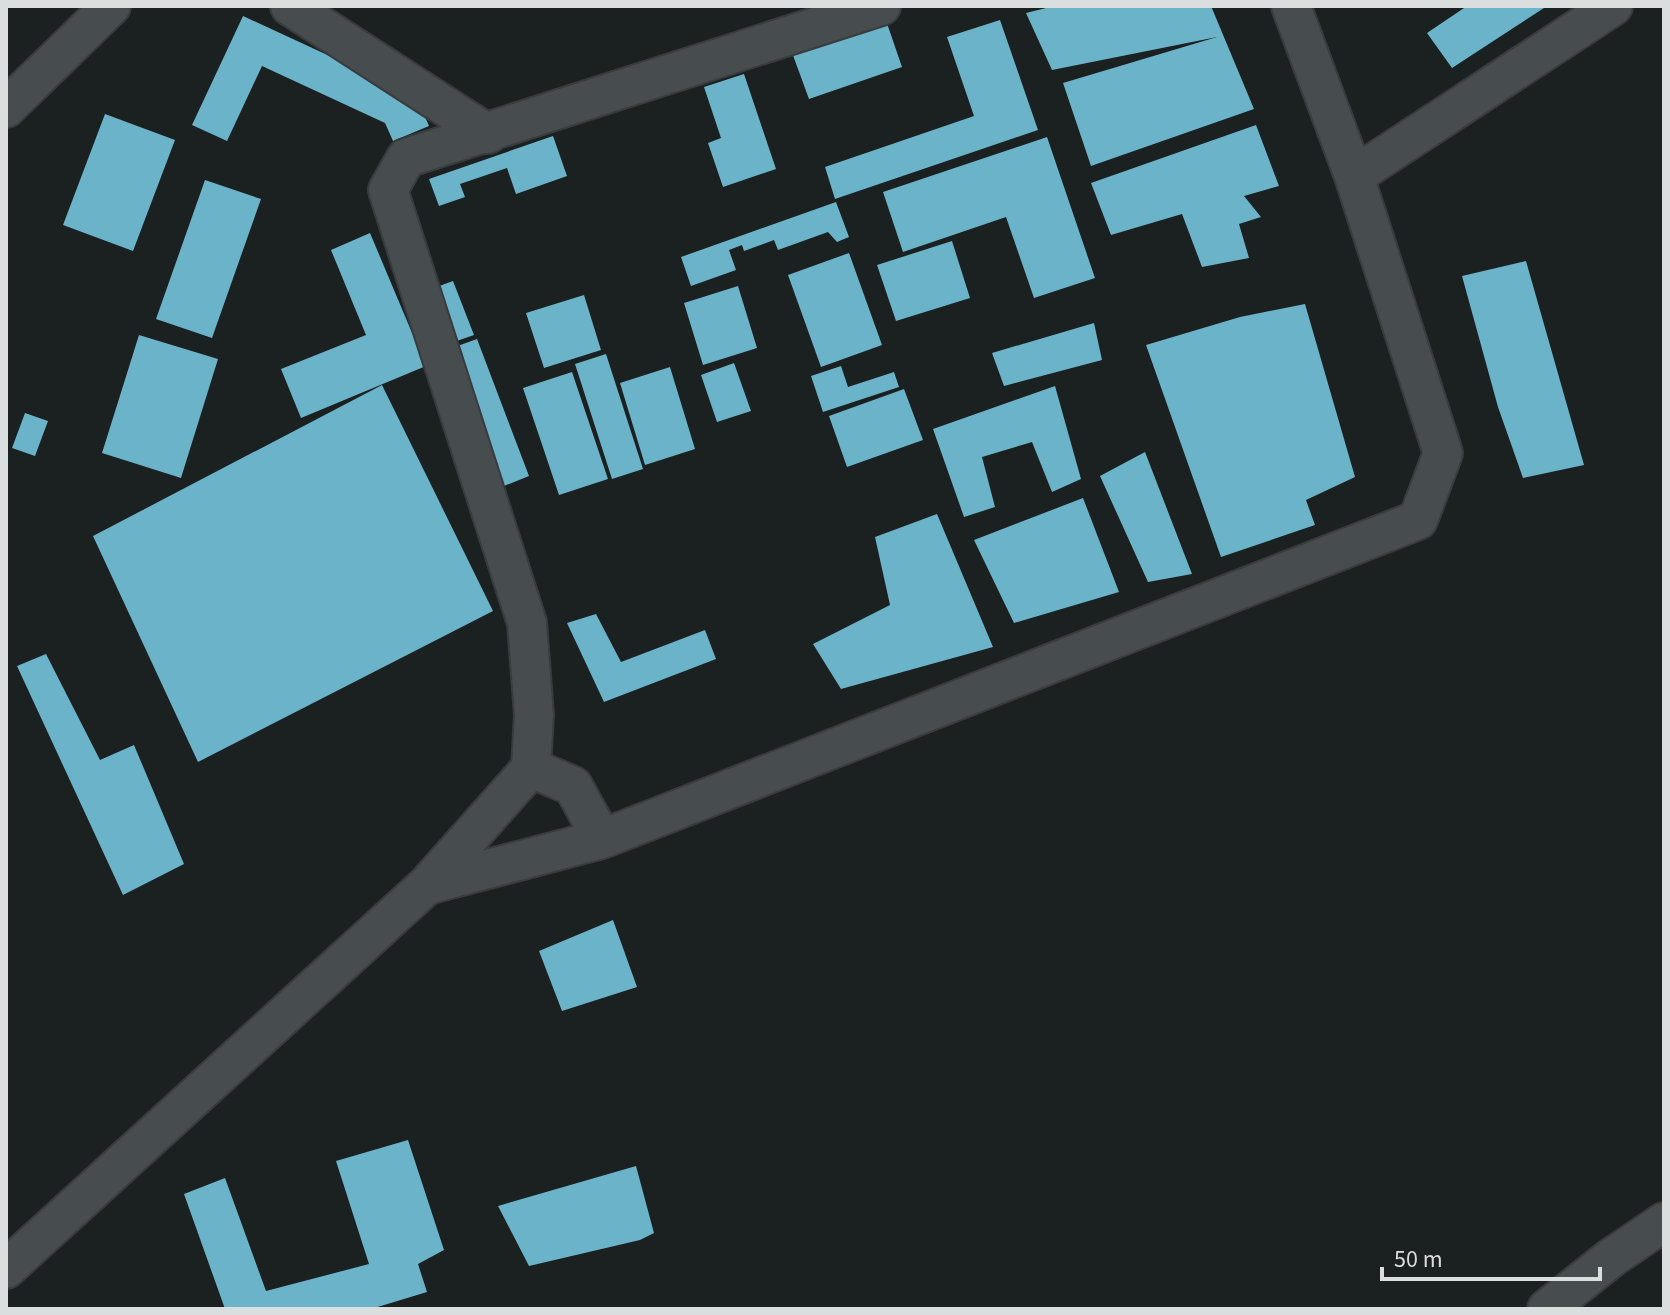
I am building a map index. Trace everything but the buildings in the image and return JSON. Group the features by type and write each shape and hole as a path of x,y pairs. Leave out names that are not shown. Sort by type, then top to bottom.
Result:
{"street":[{"path":"6,108 111,6"},
{"path":"290,6 488,134"},
{"path":"6,1269 427,885 531,768 534,715 527,623 388,190 406,158 881,6"},
{"path":"427,885 602,839 1418,520 1443,453 1354,176 1291,6"},
{"path":"1354,176 1613,6"},
{"path":"531,768 573,786 602,839"},
{"path":"1547,1309 1611,1258 1664,1222"}]}
